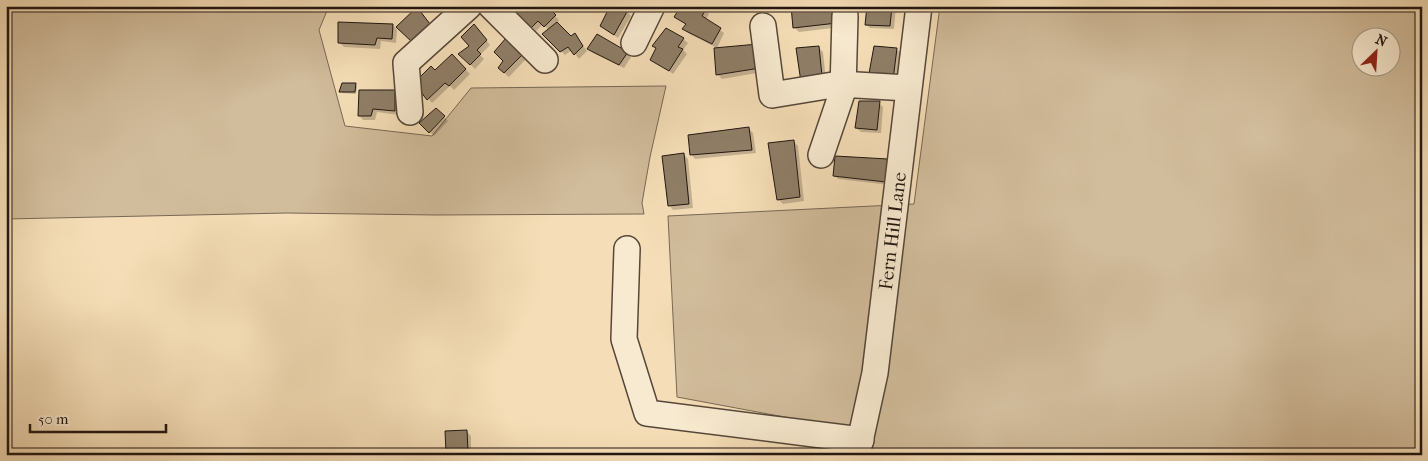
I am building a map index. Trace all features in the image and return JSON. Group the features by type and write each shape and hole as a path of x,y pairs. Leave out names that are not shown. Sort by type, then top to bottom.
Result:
{"street":[{"path":"410,112 406,63 469,6"},
{"path":"491,6 545,60"},
{"path":"634,43 652,6"},
{"name":"Fern Hill Lane","path":"859,448 875,373 918,6"},
{"path":"821,155 843,90 845,16"},
{"path":"763,26 772,96 843,84 908,88"},
{"path":"627,249 624,339 647,413 859,448"}],"shaded area":[{"path":"6,6 329,6 319,30 345,126 432,136 471,88 666,86 642,203 644,214 435,215 287,213 6,219"},
{"path":"940,6 1422,6 1422,455 856,455 838,427 677,397 668,216 914,204"}],"building":[{"path":"516,6 547,6 556,15 544,27 538,21 531,28 513,9"},
{"path":"610,6 621,6 628,10 614,35 600,26"},
{"path":"681,6 701,6 706,9 702,16 721,28 712,44 682,29 686,24 674,17"},
{"path":"791,6 836,6 837,23 793,28"},
{"path":"867,6 892,6 890,26 865,25"},
{"path":"417,7 430,24 412,42 396,27"},
{"path":"338,22 393,24 392,39 377,38 375,45 338,43"},
{"path":"557,22 571,36 575,33 583,46 574,55 568,47 560,52 542,34"},
{"path":"474,24 487,40 477,50 481,54 470,65 458,54 469,46 461,37"},
{"path":"666,28 684,38 678,47 683,49 669,71 650,60 656,48 652,46"},
{"path":"597,34 628,52 619,65 587,49"},
{"path":"506,38 524,53 504,73 498,68 503,61 494,52"},
{"path":"758,44 760,68 716,75 714,48"},
{"path":"819,46 823,86 802,89 796,48"},
{"path":"874,46 897,48 893,80 868,79"},
{"path":"452,54 466,69 449,86 445,83 427,100 414,83 431,66 435,70"},
{"path":"342,83 356,83 355,92 339,92"},
{"path":"359,90 395,90 395,111 373,109 371,116 358,116"},
{"path":"859,101 880,101 877,130 855,128"},
{"path":"436,108 445,116 429,133 419,123"},
{"path":"749,127 752,150 690,155 688,135"},
{"path":"794,140 800,197 777,200 768,143"},
{"path":"684,153 689,204 668,206 662,156"},
{"path":"835,156 888,159 886,182 833,176"},
{"path":"467,430 468,451 446,452 445,431"}]}
